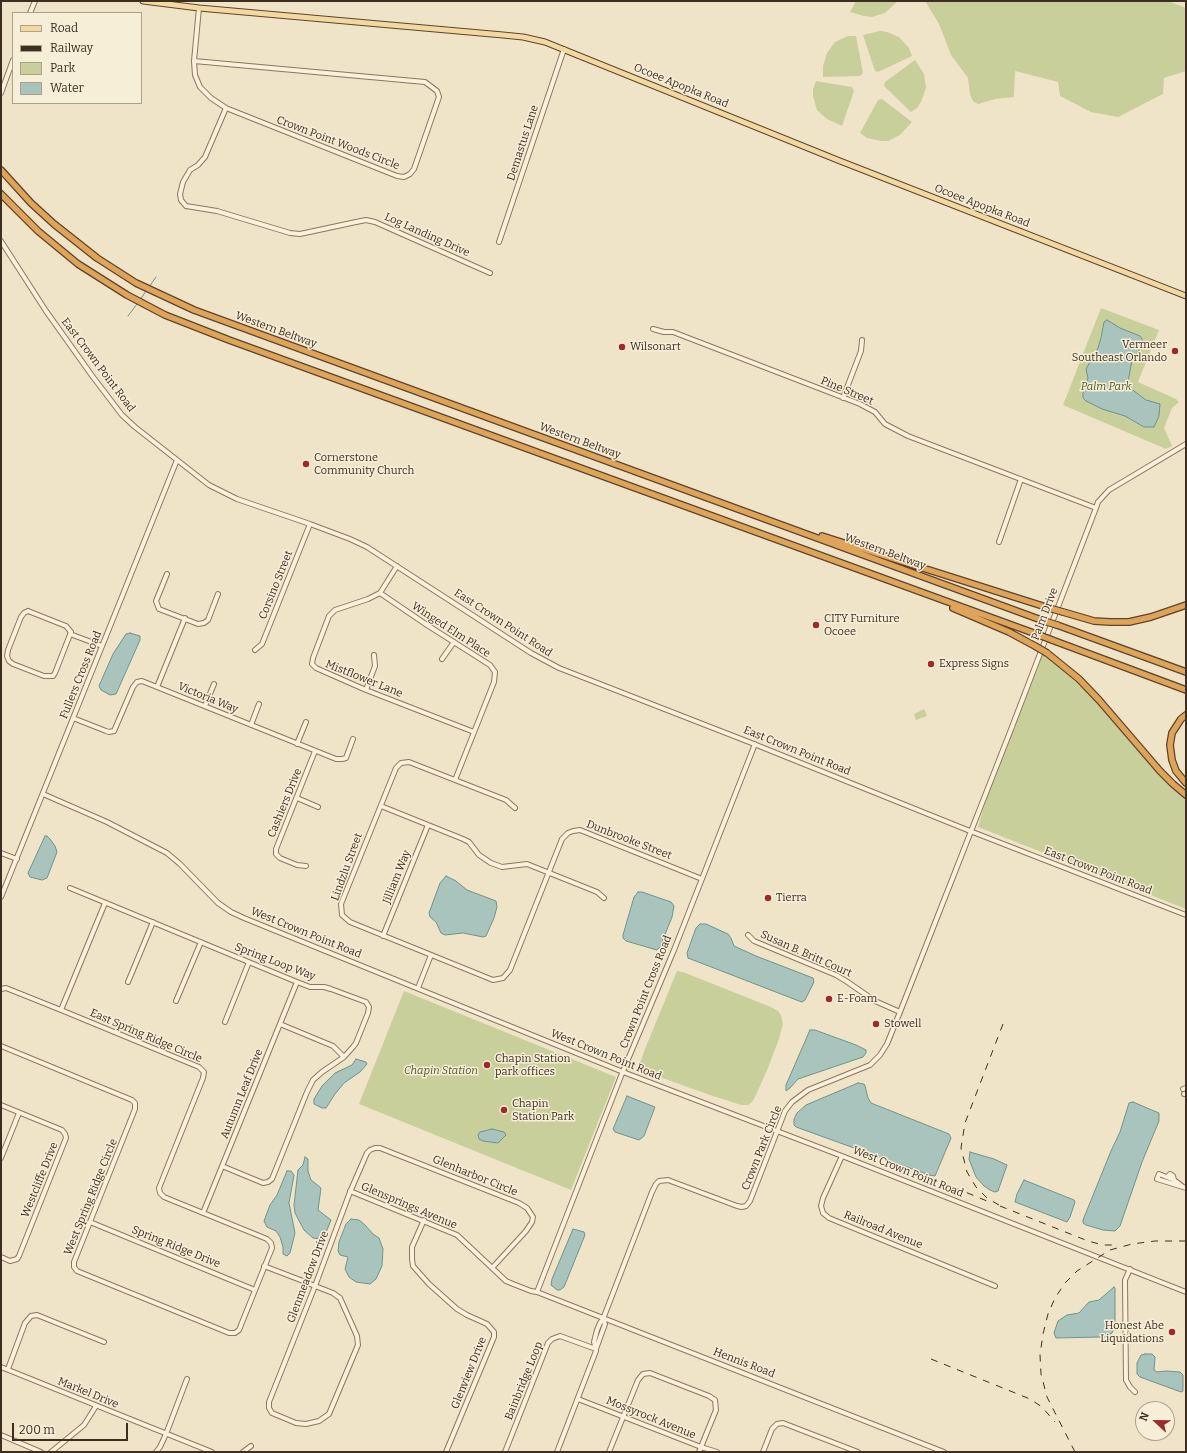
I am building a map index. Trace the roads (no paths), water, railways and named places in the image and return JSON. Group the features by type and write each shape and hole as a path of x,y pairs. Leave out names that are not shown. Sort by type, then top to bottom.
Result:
{"highway":[{"name":"Western Beltway","path":"1,170 31,203 68,236 97,258 136,283 194,310 1186,672"},
{"path":"1,194 26,220 78,264 127,295 165,315 229,340 1186,690"},
{"path":"743,511 1094,621 1129,622 1151,617 1186,605"},
{"path":"899,585 1009,632 1035,646 1046,654 1079,679 1109,711 1160,771 1186,795"},
{"path":"1186,716 1181,719 1172,733 1170,745 1172,760 1176,771 1186,783"}],"main road":[{"name":"Ocoee Apopka Road","path":"143,1 199,8 523,37 536,40 564,49 855,167 1186,296"}],"street":[{"path":"30,12 35,1"},
{"name":"Crown Point Woods Circle","path":"194,61 424,82 437,91 439,97 414,169 410,174 404,177 397,176 226,108 211,98 200,87 195,75 194,61 199,8"},
{"name":"Demastus Lane","path":"499,242 564,49"},
{"path":"1,93 12,63"},
{"name":"Log Landing Drive","path":"226,108 205,157 198,165 190,170 183,182 180,194 181,200 186,206 217,211 290,233 300,234 366,220 375,222 490,273"},
{"name":"East Crown Point Road","path":"1,241 34,294 113,404 135,427 208,485 222,493 367,546 544,661 616,691 755,744 970,831 1186,915"},
{"name":"Pine Street","path":"653,330 673,332 860,404 875,412 885,424 897,431 1096,508"},
{"path":"843,398 861,351 862,340"},
{"name":"Palm Drive","path":"970,831 1010,732 1098,502 1109,490 1186,444"},
{"name":"Fullers Cross Road","path":"1,897 177,460"},
{"path":"999,542 1022,480"},
{"name":"Corsino Street","path":"256,650 262,644 310,524"},
{"path":"380,593 397,566"},
{"path":"167,574 156,601 157,604 160,608 198,624 204,623 208,620 218,594"},
{"name":"Winged Elm Place","path":"380,593 490,665 495,672 494,682 455,780"},
{"name":"Mistflower Lane","path":"380,593 368,599 336,610 329,616 312,664 316,668 366,690 474,732"},
{"path":"28,611 66,626 69,629 70,634 56,673 53,676 44,676 13,664 9,661 7,656 21,617 28,611"},
{"path":"157,687 184,618"},
{"path":"70,634 102,646"},
{"path":"442,659 454,642"},
{"path":"366,690 375,666 374,655"},
{"name":"Victoria Way","path":"73,718 106,732 114,731 133,687 137,682 142,681 336,759 346,758 353,739"},
{"path":"205,706 214,684"},
{"path":"251,725 260,704"},
{"path":"297,744 306,722"},
{"name":"Crown Point Cross Road","path":"537,1292 623,1072 702,879 755,744"},
{"name":"Cashiers Drive","path":"306,866 297,865 280,858 276,854 276,849 315,751"},
{"name":"Lindzlu Street","path":"515,808 506,800 409,762 401,763 396,768 341,904 342,915 350,922 493,980 503,978 510,970 549,873"},
{"name":"West Crown Point Road","path":"43,794 107,822 167,853 180,864 218,903 231,912 623,1072 842,1156 1186,1292"},
{"path":"297,798 318,807"},
{"path":"381,806 469,842 479,855 491,863 502,867 527,864 597,892 604,898"},
{"name":"Jilliam Way","path":"383,936 428,825"},
{"name":"Dunbrooke Street","path":"549,873 562,839 568,833 580,830 702,879"},
{"name":"Crown Park Circle","path":"603,1319 656,1184 661,1180 668,1180 737,1206 746,1206 750,1201 785,1111 792,1102 808,1090 870,1065 880,1055 887,1044 900,1012 970,831"},
{"path":"1,853 17,859"},
{"name":"Spring Loop Way","path":"70,888 297,982 310,987 324,987 331,989 366,1002 369,1007 356,1043 344,1057 313,1080 306,1093 272,1179 263,1183 222,1166"},
{"path":"61,1010 105,903"},
{"path":"128,982 153,922"},
{"name":"Susan B. Britt Court","path":"748,934 754,941 846,980 875,1001 900,1012"},
{"path":"176,1001 201,942"},
{"path":"418,988 431,954"},
{"path":"225,1022 249,962"},
{"name":"Autumn Leaf Drive","path":"203,1213 297,982"},
{"name":"East Spring Ridge Circle","path":"1,989 6,988 61,1010 199,1067 204,1072 203,1078 159,1188 160,1193 164,1197 267,1239 272,1243 272,1248 264,1266"},
{"path":"280,1024 333,1046 344,1057"},
{"name":"West Spring Ridge Circle","path":"1,1046 132,1100 135,1104 135,1109 74,1262 74,1267 77,1271 228,1333 235,1333 239,1330 264,1266"},
{"name":"Westcliffe Drive","path":"1,1105 62,1130 66,1138 20,1256 17,1259 10,1261 1,1257"},
{"path":"1,1158 19,1113"},
{"name":"Glenharbor Circle","path":"367,1153 375,1148 380,1148 519,1203 527,1208 533,1217 532,1222 526,1231 492,1268"},
{"name":"Glenmeadow Drive","path":"315,1286 333,1293 340,1298 357,1336 358,1345 329,1414 319,1421 306,1424 296,1423 273,1413 269,1408 269,1402 315,1286 350,1191 367,1153"},
{"name":"Railroad Avenue","path":"842,1156 823,1198 821,1206 823,1213 829,1218 995,1286"},
{"path":"1159,1174 1174,1180 1184,1187 1157,1179 1159,1174"},
{"name":"Glensprings Avenue","path":"350,1191 424,1220 457,1235 506,1281 527,1290 537,1292"},
{"name":"Glenview Drive","path":"424,1220 412,1247 413,1266 429,1284 457,1309 488,1324 494,1332 494,1337 446,1452"},
{"name":"Spring Ridge Drive","path":"90,1222 255,1290"},
{"path":"264,1266 315,1286"},
{"path":"1130,1269 1126,1280 1126,1380 1135,1392"},
{"name":"Hennis Road","path":"537,1292 944,1452"},
{"path":"8,1370 25,1323 31,1316 37,1315 104,1342"},
{"path":"557,1452 596,1349 594,1345 595,1336 603,1319"},
{"name":"Bainbridge Loop","path":"506,1452 548,1343 557,1336 563,1336 596,1349"},
{"name":"Markel Drive","path":"1,1367 212,1452"},
{"path":"609,1452 638,1380 643,1374 650,1373 709,1396 715,1400 716,1410 699,1452"},
{"path":"156,1452 166,1434 187,1379"},
{"name":"Mossyrock Avenue","path":"578,1399 717,1452"},
{"path":"51,1452 84,1424 96,1406"},
{"path":"763,1452 772,1429 777,1424 783,1423 858,1452"},
{"path":"1,1435 41,1452"},
{"path":"243,1452 251,1446"}],"water":[{"path":"1107,320 1120,328 1140,336 1143,341 1132,360 1128,382 1130,388 1146,400 1160,404 1159,416 1154,427 1144,427 1125,416 1102,409 1083,398 1083,393 1088,378 1086,369 1098,348 1104,322"},
{"path":"130,633 140,636 140,640 116,694 110,695 101,690 99,686 113,654 126,634"},
{"path":"45,836 50,839 57,852 47,878 42,880 30,877 28,873"},
{"path":"446,876 456,881 467,890 496,901 497,907 494,918 486,936 483,937 463,933 445,935 441,933 436,922 430,917 429,913 440,883"},
{"path":"638,892 671,902 674,906 672,917 660,947 657,950 626,941 623,938 634,897"},
{"path":"700,924 706,924 728,934 734,946 813,978 814,982 805,1000 802,1002 799,1001 688,958 687,953 696,928"},
{"path":"810,1030 815,1030 856,1045 866,1050 866,1053 863,1057 798,1079 786,1091 786,1085"},
{"path":"356,1059 366,1062 367,1064 360,1072 344,1083 326,1108 322,1108 314,1104 314,1099 322,1086 335,1073 352,1065"},
{"path":"858,1083 864,1084 871,1103 949,1134 951,1138 935,1176 796,1127 794,1125 794,1119 797,1113 806,1105"},
{"path":"627,1096 655,1107 644,1136 639,1140 615,1132 613,1129"},
{"path":"1133,1102 1159,1113 1159,1121 1142,1162 1120,1226 1115,1231 1103,1230 1086,1225 1083,1223 1083,1220 1120,1132 1129,1103"},
{"path":"492,1129 504,1132 506,1135 498,1143 479,1139 478,1135 480,1132"},
{"path":"970,1152 994,1159 1007,1165 998,1191 995,1192 990,1190 976,1177 969,1159"},
{"path":"305,1157 308,1159 308,1171 311,1180 321,1188 318,1210 331,1220 325,1235 321,1239 313,1238 304,1230 295,1213 294,1205 298,1170 303,1165"},
{"path":"287,1171 291,1171 294,1175 289,1203 295,1233 290,1253 287,1256 283,1254 283,1247 280,1237 276,1231 267,1227 264,1221 270,1205 277,1195"},
{"path":"1024,1180 1074,1200 1075,1202 1067,1222 1015,1202"},
{"path":"351,1219 359,1220 379,1238 383,1249 382,1266 376,1279 370,1284 356,1282 349,1277 345,1269 348,1257 340,1255 338,1251 339,1242 346,1224"},
{"path":"573,1229 584,1232 585,1235 564,1287 557,1290 551,1285 552,1279"},
{"path":"1114,1287 1115,1326 1112,1333 1105,1337 1056,1338 1054,1333 1058,1321 1067,1315 1079,1313 1089,1302 1099,1300"},
{"path":"1152,1354 1155,1357 1154,1370 1157,1372 1180,1372 1183,1375 1183,1391 1181,1392 1140,1377 1137,1374 1137,1363 1141,1355"}],"waterway":[{"path":"149,287 156,277"},
{"path":"140,300 146,291"},
{"path":"128,316 137,304"}],"railway":[{"path":"1003,1024 965,1123 961,1148 967,1172 976,1187 987,1198 1004,1208"},
{"path":"941,1182 987,1201"},
{"path":"1000,1206 1088,1241 1103,1245 1116,1245"},
{"path":"1075,1452 1047,1397 1041,1374 1040,1355 1043,1334 1048,1314 1055,1298 1065,1283 1077,1271 1110,1250 1132,1244 1155,1241 1186,1241"},
{"path":"931,1359 1030,1399 1042,1407 1055,1422"}],"place":[{"name":"Wilsonart","path":"622,347"},
{"name":"Vermeer Southeast Orlando","path":"1175,351"},
{"name":"Cornerstone Community Church","path":"306,464"},
{"name":"CITY Furniture Ocoee","path":"816,625"},
{"name":"Express Signs","path":"931,664"},
{"name":"Tierra","path":"768,898"},
{"name":"E-Foam","path":"829,999"},
{"name":"Stowell","path":"876,1024"},
{"name":"Chapin Station park offices","path":"487,1065"},
{"name":"Chapin Station Park","path":"504,1110"},
{"name":"Honest Abe Liquidations","path":"1172,1332"}],"park label":[{"name":"Palm Park","path":"1106,387"},
{"name":"Chapin Station","path":"441,1071"}]}
